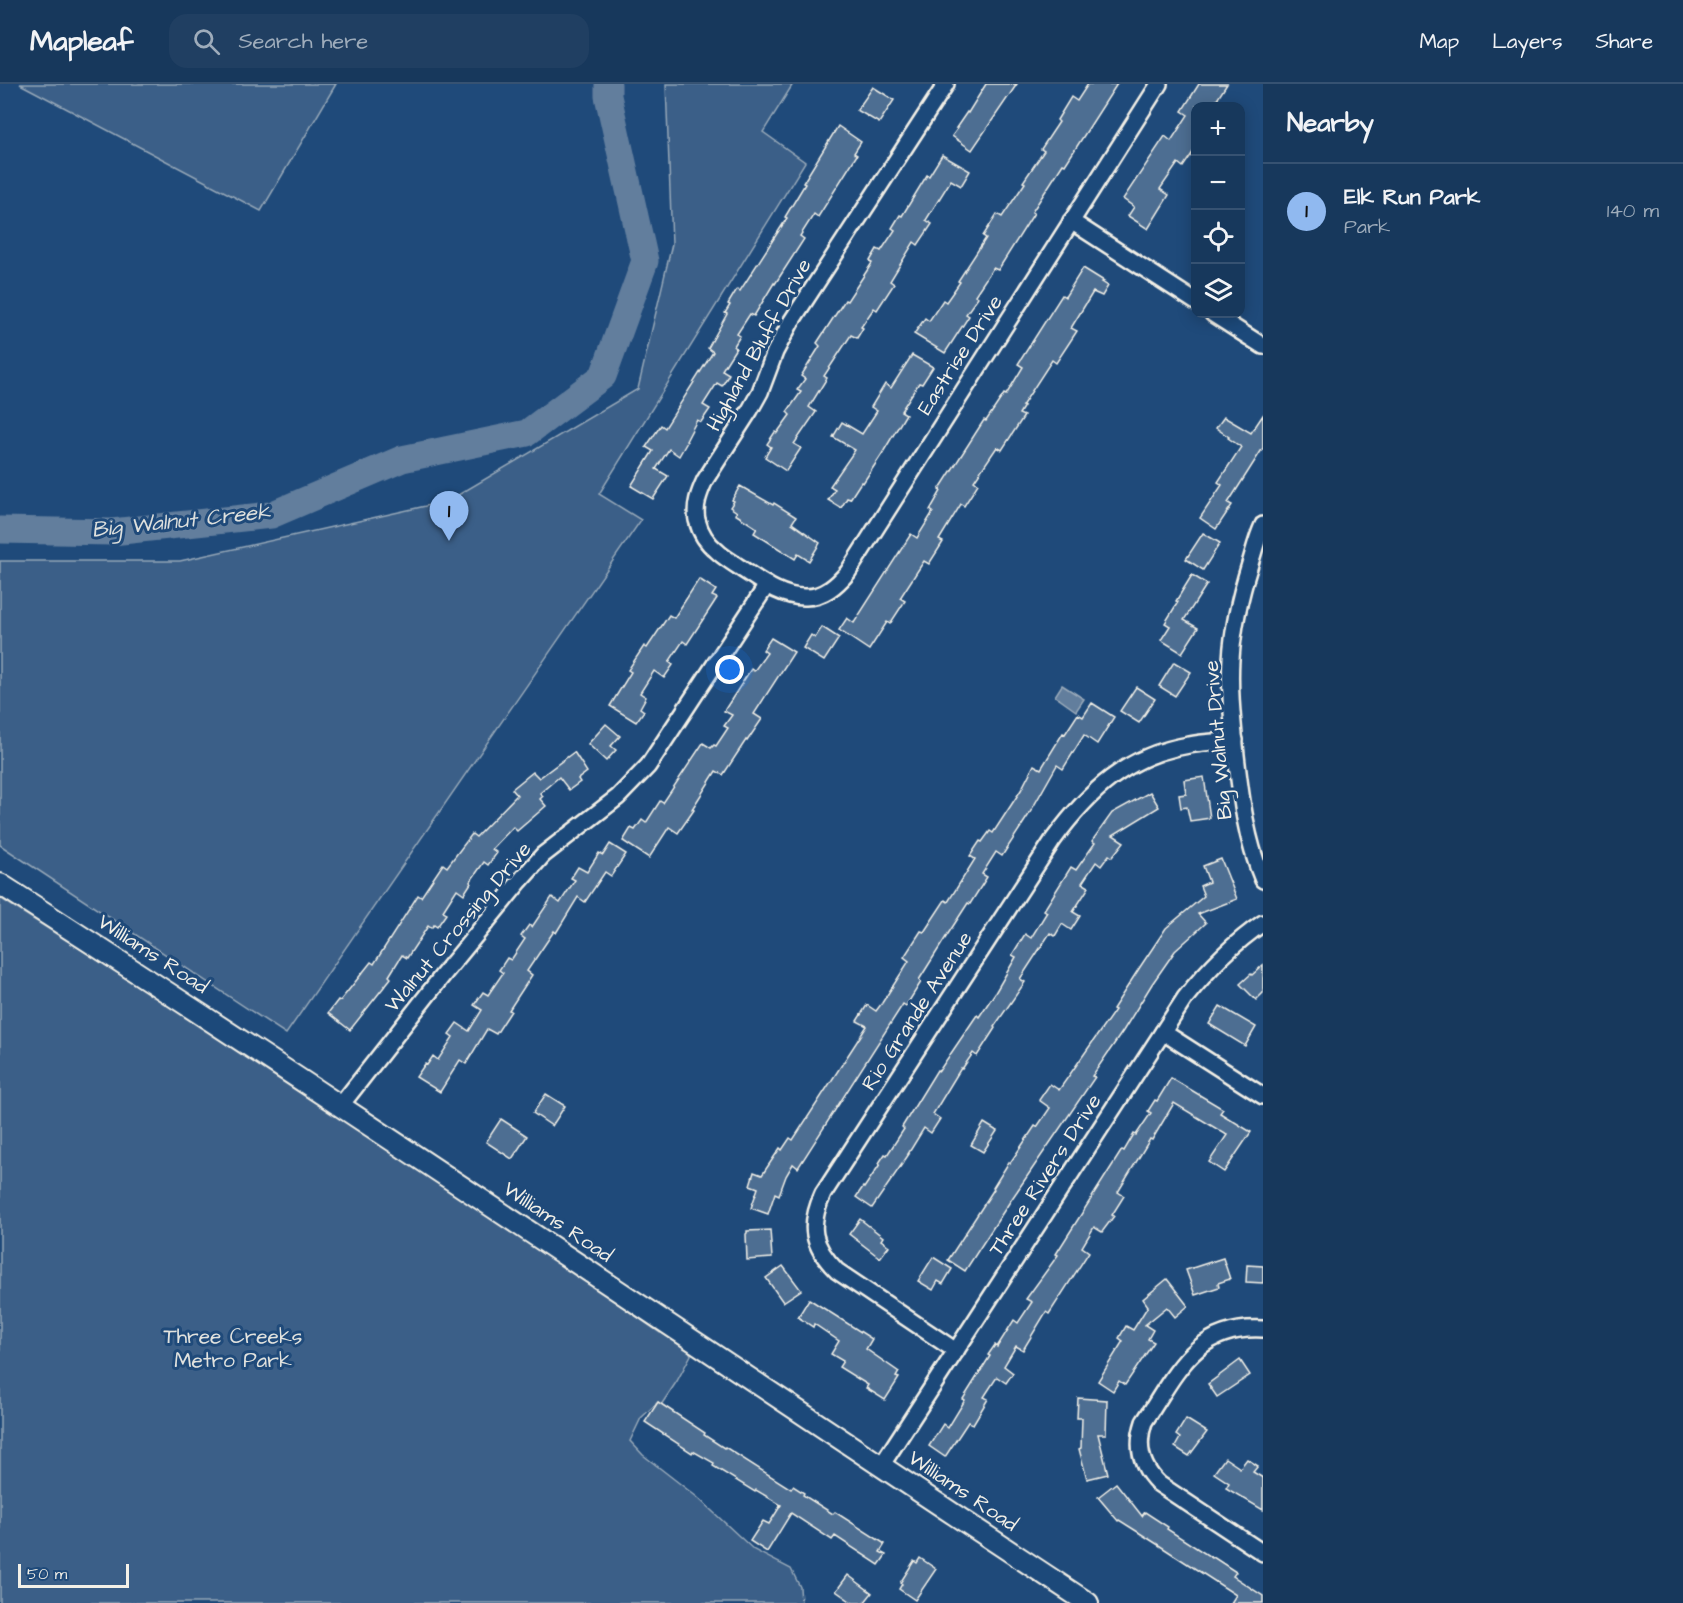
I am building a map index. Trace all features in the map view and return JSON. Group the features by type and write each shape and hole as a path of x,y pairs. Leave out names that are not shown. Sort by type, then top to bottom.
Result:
{"main road":[{"name":"Williams Road","path":"0,884 341,1105 1088,1603"}],"street":[{"name":"Highland Bluff Drive","path":"767,585 717,552 708,542 696,518 699,493 760,392 775,352 791,322 946,84"},
{"name":"Eastrise Drive","path":"767,585 781,592 806,597 830,590 848,572 1159,84"},
{"path":"1071,222 1191,299"},
{"path":"1219,318 1263,346"},
{"name":"Big Walnut Drive","path":"1263,525 1241,593 1233,633 1231,662 1231,693 1240,794 1254,860 1263,880"},
{"name":"Walnut Crossing Drive","path":"341,1105 443,975 543,855 618,797 648,766 767,585"},
{"name":"Rio Grande Avenue","path":"956,1352 837,1271 827,1261 819,1249 814,1221 823,1194 1046,849 1089,795 1109,779 1151,755 1189,745 1235,740"},
{"name":"Three Rivers Drive","path":"881,1466 1185,998 1226,952 1263,923"},
{"path":"1163,1032 1263,1096"},
{"path":"1263,1329 1235,1330 1209,1340 1196,1349 1185,1360 1144,1422 1140,1444 1145,1466 1159,1484 1263,1553"}],"green space":[{"path":"20,84 336,84 261,211"},
{"path":"666,84 793,84 763,132 805,162 599,494 641,520 286,1034 0,845 0,561 180,561 448,501 638,389 672,244"},
{"name":"Three Creeks Metro Park","path":"0,898 198,1024 660,1333 664,1331 684,1344 691,1355 677,1381 661,1405 658,1402 641,1418 630,1441 643,1455 697,1497 754,1550 791,1569 800,1587 801,1603 0,1603"}],"shaded area":[{"path":"1062,685 1084,699 1076,711 1055,696"}],"building":[{"path":"986,84 1017,84 972,150 952,136"},
{"path":"1088,84 1117,84 1032,212 1034,213 998,270 993,268 975,295 978,297 966,314 969,316 945,353 914,334 925,318 929,321 943,300 946,302 960,282 958,281 986,238 983,236 997,214 1002,217 1025,183 1023,182 1044,151 1041,149 1059,122 1057,120 1071,97 1077,101"},
{"path":"1199,84 1227,84 1216,102 1191,102 1191,155 1183,167 1178,163 1160,189 1169,195 1148,229 1128,216 1134,207 1123,199 1165,136 1171,141 1188,115 1182,111"},
{"path":"873,87 894,100 879,123 857,110"},
{"path":"838,126 861,142 854,153 857,155 818,217 814,214 800,236 804,239 754,316 750,314 737,334 740,336 734,346 736,348 722,370 729,374 722,386 717,383 703,405 710,409 701,422 697,420 679,456 669,449 656,469 668,476 653,499 631,486 653,451 646,447 661,425 665,428 713,352 708,348 727,314 725,313 730,305 728,304 737,289 740,291 787,218 785,217 805,184 803,183"},
{"path":"942,155 970,171 961,186 951,180 926,220 932,224 918,245 914,242 890,281 894,284 877,310 874,308 861,327 863,328 857,338 851,335 824,376 827,378 809,407 816,412 794,444 801,448 786,471 765,457 771,447 767,444 790,415 787,412 801,392 797,390 805,379 801,376 820,346 817,343 872,263 870,261 877,249 881,251 895,230 892,228 900,215 902,216"},
{"path":"1083,268 1108,286 1102,296 1093,292 1071,328 1077,331 1056,363 1052,360 1022,406 1024,406 1019,414 1024,416 1002,450 997,447 974,481 978,484 964,506 961,504 939,540 943,542 929,564 924,561 900,598 905,601 890,624 887,622 869,650 839,630 847,618 854,623 911,534 917,538 933,512 930,510 941,491 939,490 984,420 986,421 1004,394 1006,395 1023,367 1018,364 1062,295 1065,297"},
{"path":"912,355 933,367 922,384 919,383 901,411 906,414 882,454 863,483 861,482 841,508 828,500 835,489 830,486 855,450 833,437 842,422 862,434 877,411 871,407 885,384 891,388"},
{"path":"1263,415 1263,448 1228,503 1232,505 1216,529 1200,518 1222,485 1218,482 1241,447 1216,428 1224,417 1251,433"},
{"path":"740,486 796,517 792,523 820,543 809,561 798,554 795,559 754,533 757,528 735,514 737,512 730,507"},
{"path":"1203,533 1220,543 1203,570 1186,559"},
{"path":"1192,575 1207,584 1184,620 1198,628 1182,653 1161,640 1170,626 1165,623"},
{"path":"699,579 716,590 712,596 717,598 687,644 683,641 669,662 673,665 664,678 654,671 640,693 646,697 640,708 644,711 636,722 610,706 631,672 628,670 644,646 647,648 669,615 674,618"},
{"path":"822,627 839,638 824,661 803,648 811,635 815,638"},
{"path":"771,638 794,652 754,714 762,719 723,775 716,771 678,833 669,827 649,858 623,841 631,828 635,830 642,820 646,823 660,801 663,803 703,743 711,748 716,746 728,728 724,726 732,715 724,711 751,669 754,671 767,653 763,650"},
{"path":"1174,662 1191,672 1175,696 1159,686"},
{"path":"1136,687 1155,699 1139,723 1120,711"},
{"path":"1092,703 1114,717 1097,744 1084,735 1063,769 1057,765 1002,856 996,852 982,874 987,877 919,980 921,982 906,1006 903,1004 798,1168 793,1164 779,1195 775,1193 768,1214 751,1208 758,1188 750,1185 754,1172 762,1175 780,1148 782,1150 790,1138 793,1140 867,1026 857,1021 867,1005 876,1011 882,1003 909,961 904,957 945,900 948,902 975,859 970,856 980,841 982,842 990,831 993,833 1034,765 1041,769 1063,733 1065,734 1078,714 1083,717"},
{"path":"606,724 620,736 611,746 616,750 606,761 588,744"},
{"path":"574,752 587,772 578,779 580,782 569,790 559,777 540,793 543,796 540,799 546,806 517,831 513,827 492,849 497,853 488,865 484,862 464,894 457,889 443,911 446,914 437,927 428,926 407,958 402,955 389,976 391,978 350,1030 328,1013 371,962 374,964 418,895 421,897 443,864 447,867 472,834 476,837 517,795 512,789 533,772 539,778"},
{"path":"1204,777 1210,818 1190,821 1187,807 1181,808 1179,795 1186,794 1184,780"},
{"path":"1150,792 1159,807 1113,835 1124,842 1112,857 1109,855 1101,866 1096,862 1082,883 1089,887 1073,912 1080,916 1071,930 1062,924 1055,936 1050,933 1020,979 1025,982 977,1056 973,1053 961,1068 933,1114 940,1119 931,1133 924,1128 872,1208 856,1197 904,1129 902,1127 937,1070 939,1071 995,993 1016,957 1012,955 1025,934 1031,938 1047,912 1044,910 1071,867 1076,870 1095,843 1092,841 1112,813"},
{"path":"610,844 626,854 611,876 605,872 585,902 578,897 556,933 554,931 527,971 532,975 496,1034 487,1029 466,1064 460,1060 440,1092 416,1077 433,1056 438,1060 453,1037 449,1034 457,1023 469,1031 482,1010 474,1005 483,992 488,995 503,973 499,970 507,958 511,960 525,939 521,936 529,925 532,927 552,897 560,903 575,880 571,878 578,867 587,872 599,853 603,855"},
{"path":"1221,859 1237,899 1198,914 1206,923 1175,951 1152,984 1092,1076 1095,1077 965,1271 948,1260 1009,1162 1050,1108 1039,1100 1050,1084 1059,1090 1115,1010 1113,1009 1166,928 1204,896 1200,886 1209,882 1203,866"},
{"path":"1263,965 1263,993 1256,1000 1240,984"},
{"path":"1220,1006 1256,1027 1245,1046 1209,1024"},
{"path":"1171,1078 1223,1109 1220,1113 1251,1132 1224,1172 1209,1162 1227,1135 1174,1103 1118,1192 1124,1196 1112,1215 1114,1216 1102,1232 1094,1227 1082,1247 1089,1252 1049,1314 1046,1312 1023,1350 1016,1346 1004,1366 1013,1373 1006,1383 997,1377 984,1397 988,1399 973,1424 968,1422 945,1457 929,1446 943,1424 948,1428 995,1345 997,1347 1014,1320 1018,1323 1032,1302 1026,1299 1058,1255 1056,1254 1122,1150 1124,1151 1151,1113 1148,1111"},
{"path":"546,1094 565,1106 552,1126 533,1113"},
{"path":"501,1119 527,1136 512,1159 486,1142"},
{"path":"984,1123 997,1131 983,1152 971,1145"},
{"path":"860,1219 883,1237 881,1240 889,1246 880,1258 849,1234"},
{"path":"770,1230 772,1258 747,1260 747,1231"},
{"path":"933,1257 952,1269 943,1284 938,1281 933,1290 918,1281"},
{"path":"1223,1258 1230,1279 1218,1283 1219,1287 1195,1295 1186,1270"},
{"path":"1247,1265 1263,1266 1263,1283 1246,1282"},
{"path":"783,1266 801,1290 783,1302 766,1278"},
{"path":"1167,1279 1188,1306 1175,1317 1167,1307 1145,1325 1153,1330 1148,1339 1154,1342 1125,1385 1119,1381 1113,1391 1098,1381 1123,1341 1119,1338 1126,1326 1133,1330 1148,1306 1143,1299"},
{"path":"809,1299 872,1339 866,1349 899,1372 896,1377 899,1378 885,1400 866,1388 868,1385 839,1367 843,1361 831,1354 839,1341 814,1324 813,1327 798,1317"},
{"path":"1240,1360 1250,1375 1217,1397 1208,1384"},
{"path":"1078,1398 1107,1400 1106,1434 1098,1434 1108,1474 1087,1479 1079,1449 1081,1448 1082,1418 1077,1418"},
{"path":"658,1402 724,1448 791,1489 793,1486 833,1514 835,1512 885,1544 880,1552 886,1555 879,1565 835,1536 832,1540 791,1513 767,1552 750,1541 763,1521 769,1524 781,1505 756,1490 755,1492 713,1466 714,1463 693,1451 692,1453 645,1422"},
{"path":"1186,1419 1207,1432 1189,1456 1175,1447 1180,1438 1176,1435"},
{"path":"1225,1458 1240,1468 1247,1459 1258,1466 1253,1472 1263,1478 1263,1510 1226,1488 1229,1483 1214,1473"},
{"path":"1116,1483 1142,1516 1145,1512 1168,1527 1167,1529 1236,1572 1233,1576 1263,1596 1263,1603 1231,1603 1236,1595 1118,1521 1098,1497"},
{"path":"920,1558 936,1569 915,1600 899,1589 902,1584 900,1583 914,1561 917,1563"},
{"path":"848,1575 872,1593 864,1603 853,1603 836,1591"}],"waterway":[{"name":"Big Walnut Creek","path":"0,530 112,532 271,515 402,459 527,433 603,376 645,261 608,96 608,84"}],"place":[{"name":"Elk Run Park","path":"449,541"}]}
